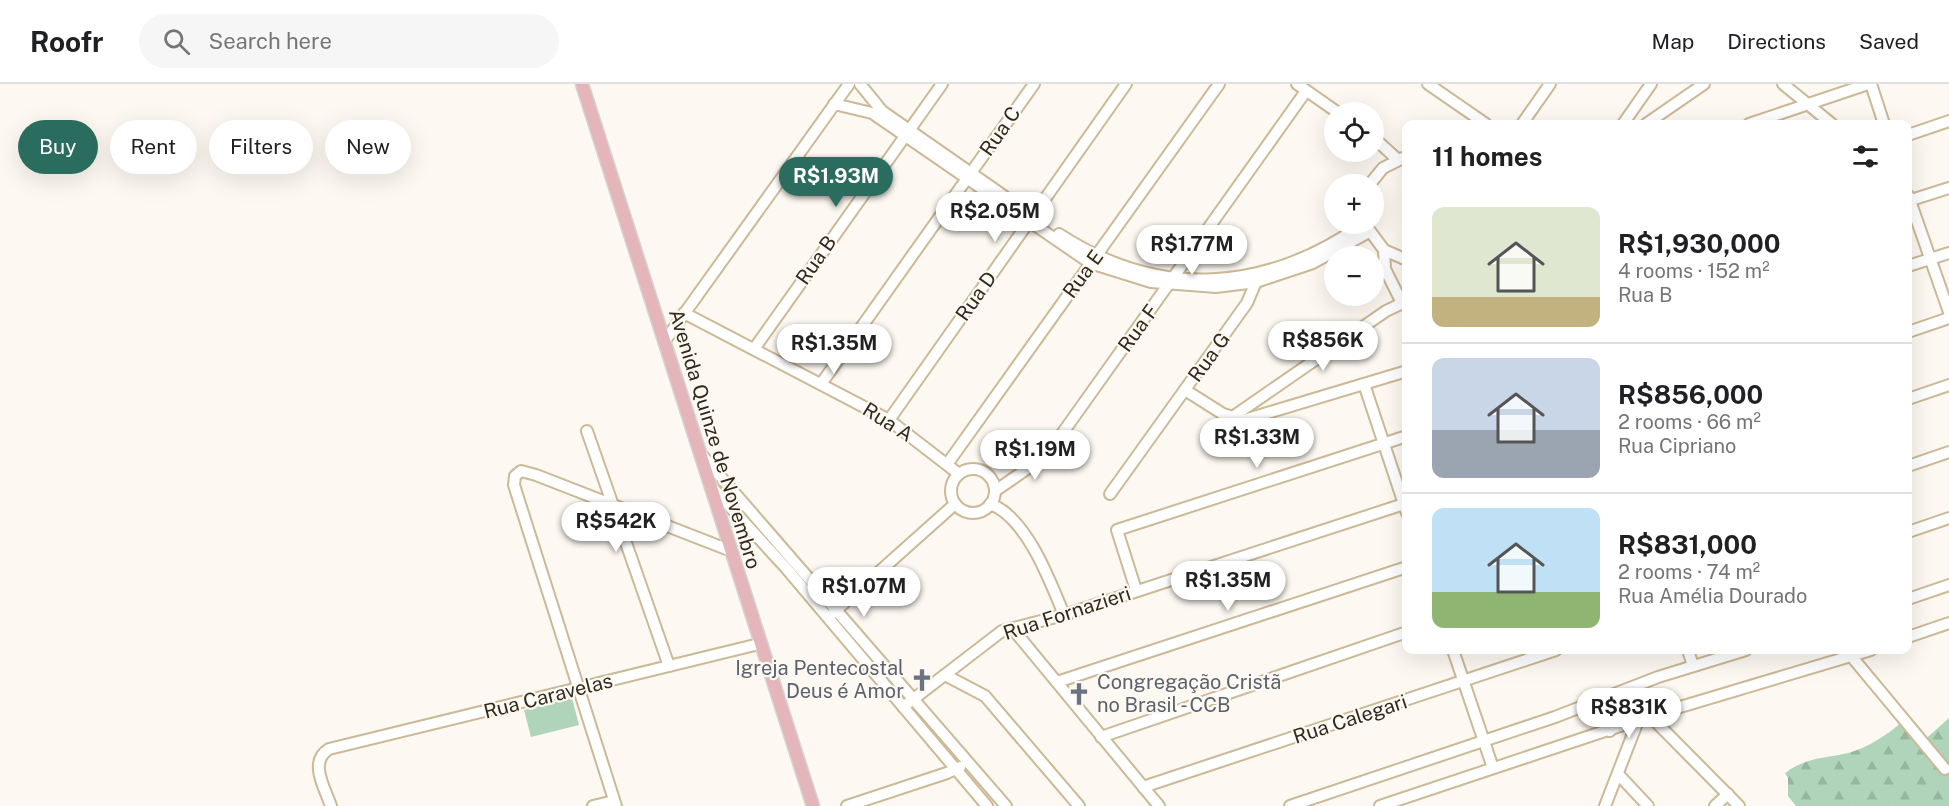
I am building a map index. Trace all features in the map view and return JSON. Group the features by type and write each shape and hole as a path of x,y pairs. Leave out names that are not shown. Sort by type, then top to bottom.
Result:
{"main road":[{"name":"Avenida Quinze de Novembro","path":"582,84 759,644 813,806"}],"street":[{"path":"860,84 875,105 906,132"},
{"name":"Rua B","path":"754,349 942,84"},
{"name":"Rua C","path":"821,384 1034,84"},
{"name":"Rua D","path":"889,420 1126,84"},
{"name":"Rua E","path":"948,464 1219,84"},
{"path":"1428,84 1480,120"},
{"path":"1525,120 1556,84"},
{"path":"1533,120 1556,84"},
{"path":"1626,120 1651,84"},
{"path":"1652,120 1704,84"},
{"path":"1783,84 1827,120"},
{"path":"1761,120 1869,84 1882,120"},
{"path":"664,342 834,104 843,87"},
{"path":"1301,87 1324,103"},
{"name":"Rua F","path":"995,491 1037,462 1054,445 1171,281 1301,87"},
{"path":"834,104 872,113 906,132 1093,260 1171,281 1216,286 1258,278 1313,263 1355,234"},
{"path":"1912,134 1949,121"},
{"path":"1378,174 1383,168 1402,157 1384,145"},
{"path":"1912,198 1949,188"},
{"path":"1912,208 1949,312"},
{"path":"1402,258 1384,250 1385,269 1402,298"},
{"path":"1912,265 1949,253"},
{"name":"Rua G","path":"1110,494 1247,303 1258,278"},
{"path":"1231,418 1402,302"},
{"name":"Rua A","path":"684,313 889,420 959,474"},
{"path":"1912,331 1949,318"},
{"path":"1185,390 1231,418 1244,420 1402,373"},
{"path":"1364,384 1402,495"},
{"path":"1912,398 1949,385"},
{"path":"587,431 615,505 669,666"},
{"path":"1136,590 1117,530 1402,438"},
{"path":"699,451 915,698 1006,806"},
{"path":"1912,465 1949,452"},
{"path":"972,469 985,472 994,483 995,491 990,504 984,509 970,512 955,504 952,486 959,474 972,469"},
{"path":"593,806 615,803 514,480 521,471 729,550"},
{"path":"710,485 828,618 987,806"},
{"path":"828,618 955,504"},
{"path":"990,504 1011,518 1040,559 1064,615"},
{"name":"Rua Fornazieri","path":"903,707 995,636 1012,628 1064,615 1136,590 1402,507"},
{"path":"1912,531 1949,518"},
{"path":"1057,682 1402,569"},
{"path":"1912,598 1949,585"},
{"path":"1912,636 1949,623"},
{"path":"1012,628 1159,806"},
{"path":"1101,737 1402,634"},
{"name":"Rua Caravelas","path":"331,806 318,765 323,754 337,747 759,644"},
{"path":"1454,654 1493,768"},
{"name":"Rua Calegari","path":"1143,787 1544,654"},
{"path":"1689,654 1693,666"},
{"path":"1290,806 1485,741 1600,698 1733,654"},
{"path":"1380,806 1650,716 1860,654"},
{"path":"1852,657 1945,769"},
{"path":"945,675 985,696 1079,806"},
{"path":"1600,698 1610,731"},
{"path":"1650,716 1739,806"},
{"path":"1605,806 1638,721"},
{"path":"847,806 874,802 968,762"},
{"path":"1618,774 1648,806"},
{"path":"1715,806 1728,794"}],"green space":[{"path":"572,698 579,725 531,737 524,710"},
{"path":"1949,718 1949,806 1796,806 1788,796 1788,778 1785,773 1800,764 1862,748 1902,722 1920,744"}],"place":[{"name":"Igreja Pentecostal Deus é Amor","path":"922,680"},
{"name":"Congregação Cristã no Brasil - CCB","path":"1079,694"}]}
